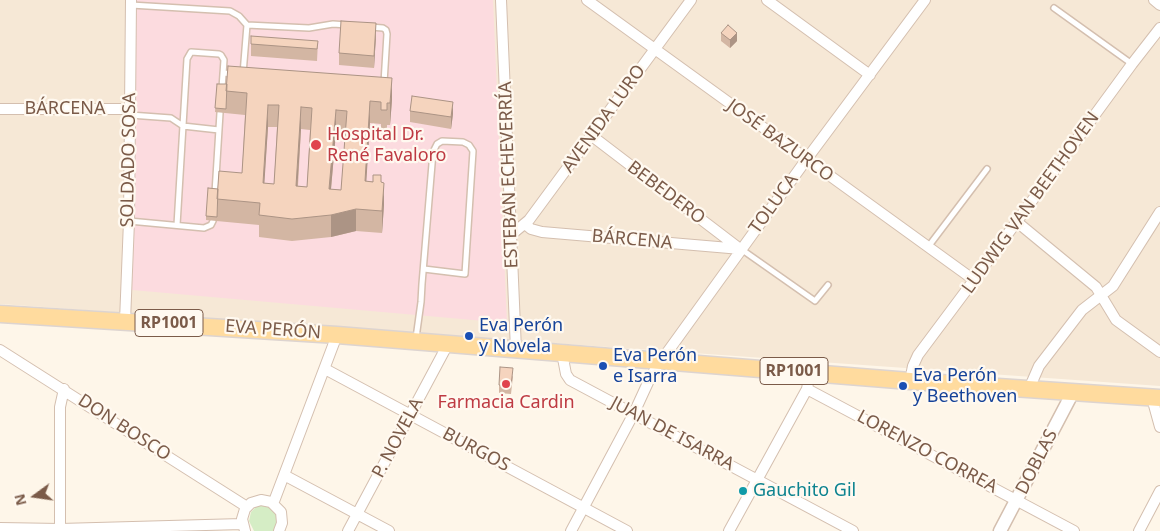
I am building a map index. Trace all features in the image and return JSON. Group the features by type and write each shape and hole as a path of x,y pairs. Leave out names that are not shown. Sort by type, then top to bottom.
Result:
{"main road":[{"name":"EVA PERÓN","path":"0,314 337,335 516,350"},
{"name":"RP1001","path":"516,350 1156,398"}],"street":[{"name":"ESTEBAN ECHEVERRÍA","path":"501,0 516,350"},
{"name":"JOSÉ BAZURCO","path":"587,0 974,280"},
{"name":"AVENIDA LURO","path":"512,234 525,224 691,0"},
{"path":"767,0 870,75"},
{"name":"TOLUCA","path":"571,531 661,360 925,0"},
{"path":"1154,0 1160,5"},
{"name":"SOLDADO SOSA","path":"125,321 129,221 131,2"},
{"name":"LUDWIG VAN BEETHOVEN","path":"910,381 918,355 1160,28"},
{"name":"BÁRCENA","path":"0,109 130,112"},
{"name":"BEBEDERO","path":"592,136 741,249"},
{"path":"1030,389 1039,366 1082,310 1113,286 1160,212"},
{"path":"1017,222 1096,287 1116,320 1160,352"},
{"name":"BÁRCENA","path":"525,224 531,229 542,232 741,249"},
{"path":"273,504 337,335"},
{"name":"P. NOVELA","path":"348,531 448,344"},
{"name":"DON BOSCO","path":"0,350 247,507"},
{"name":"JUAN DE ISARRA","path":"562,353 566,374 570,380 853,531"},
{"name":"BURGOS","path":"325,369 627,531"},
{"path":"729,531 807,389 810,372"},
{"path":"60,530 60,407 64,389"},
{"name":"LORENZO CORREA","path":"807,389 1074,531"},
{"name":"DOBLAS","path":"1000,531 1073,392"},
{"path":"1156,398 1160,427"},
{"path":"284,475 389,531"},
{"path":"1139,531 1160,491"},
{"path":"0,528 60,530 243,527 243,514 247,507 261,500 278,507 282,518 279,531"}],"lane":[{"path":"131,2 230,11 239,16 247,25 309,28 333,24 356,26"},
{"path":"1054,8 1132,64"},
{"path":"242,74 247,25"},
{"path":"365,26 383,28 387,34 384,83 374,82"},
{"path":"177,226 182,126 188,55 191,52 219,54 224,60 222,88"},
{"path":"223,74 252,75"},
{"path":"130,112 171,118 182,126 219,130"},
{"path":"215,193 220,113"},
{"path":"415,341 420,311 434,148 442,141 463,142 469,145 473,151 465,274 424,269"},
{"path":"928,247 987,169"},
{"path":"129,221 204,228 211,225 213,221"},
{"path":"741,249 815,301 828,285"}],"shaded area":[{"path":"0,0 1160,0 1160,386 0,304"},
{"name":"Hospital Dr. René Favaloro","path":"135,0 493,0 507,323 132,290"}],"green space":[{"path":"266,504 279,516 274,531 254,531 249,521 251,512 257,506"}],"building":[{"path":"341,21 376,23 374,56 339,53"},
{"path":"728,25 737,33 730,40 721,33"},
{"path":"251,36 318,41 317,49 251,44"},
{"path":"228,66 392,78 390,103 387,103 387,110 381,110 381,102 370,101 365,181 373,182 373,175 381,175 381,182 384,183 382,211 356,209 331,215 292,219 259,215 260,203 217,199 219,171 242,173 247,93 226,91","holes":["268,105 279,105 274,184 263,183","301,107 312,108 307,187 296,186","336,110 347,111 341,190 329,189"]},
{"path":"217,84 227,84 226,109 215,108"},
{"path":"412,96 453,102 451,117 410,111"},
{"path":"208,188 218,189 217,217 206,216"},
{"path":"500,367 513,368 511,386 499,385"}],"place":[{"name":"Hospital Dr. René Favaloro","path":"316,145"},
{"name":"Eva Perón y Novela","path":"469,336"},
{"name":"Eva Perón e Isarra","path":"603,366"},
{"name":"Farmacia Cardin","path":"506,384"},
{"name":"Eva Perón y Beethoven","path":"903,386"},
{"name":"Gauchito Gil","path":"743,491"}]}
